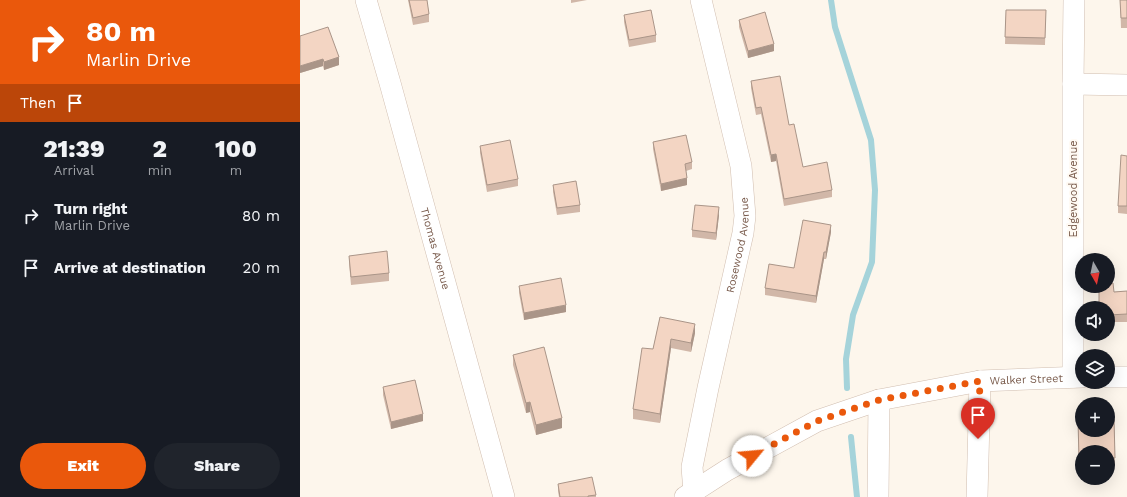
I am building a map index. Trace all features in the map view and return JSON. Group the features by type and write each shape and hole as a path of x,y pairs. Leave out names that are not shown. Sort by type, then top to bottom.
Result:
{"street":[{"name":"Thomas Avenue","path":"366,0 504,497"},
{"name":"Rosewood Avenue","path":"690,494 692,467 743,233 745,216 742,166 701,0"},
{"name":"Edgewood Avenue","path":"1074,0 1073,84 1078,349"},
{"path":"1073,84 1127,85"},
{"name":"Walker Street","path":"690,494 727,470 817,421 879,400 980,381 1075,377"},
{"path":"1115,377 1127,377"},
{"path":"977,497 980,381"},
{"path":"878,497 879,400"}],"building":[{"path":"409,0 427,0 429,14 413,18"},
{"path":"1120,0 1127,0 1127,18 1121,18"},
{"path":"651,10 656,35 629,40 624,15"},
{"path":"1006,10 1046,10 1045,38 1005,37"},
{"path":"765,12 774,44 748,51 739,20"},
{"path":"328,27 339,57 324,62 323,59 300,66 300,36"},
{"path":"780,76 789,125 794,124 803,167 827,162 832,190 784,199 776,154 771,155 761,107 756,108 751,81"},
{"path":"686,135 692,162 685,164 687,178 661,184 653,142"},
{"path":"510,140 518,179 487,185 480,146"},
{"path":"1121,155 1127,156 1127,206 1118,206"},
{"path":"576,181 580,205 557,208 553,185"},
{"path":"695,205 719,207 716,233 692,230"},
{"path":"803,220 831,225 826,252 824,252 816,296 765,288 769,264 794,268"},
{"path":"387,251 389,273 351,277 349,256"},
{"path":"561,278 566,305 524,313 519,286"},
{"path":"1127,291 1127,314 1115,315 1115,301 1099,301 1099,293"},
{"path":"660,317 695,324 691,343 671,339 660,414 633,409 642,348 653,349"},
{"path":"544,347 562,418 536,425 530,402 526,403 513,355"},
{"path":"415,380 423,414 391,422 383,387"},
{"path":"1078,437 1114,437 1115,445 1079,445"},
{"path":"592,477 596,495 588,497 560,497 558,484"}],"waterway":[{"path":"831,0 835,27 871,140 875,190 872,262 853,315 846,359 847,388"},
{"path":"851,437 857,497"}],"route":[{"path":"752,456 817,421 879,400 980,381 978,439"}]}
